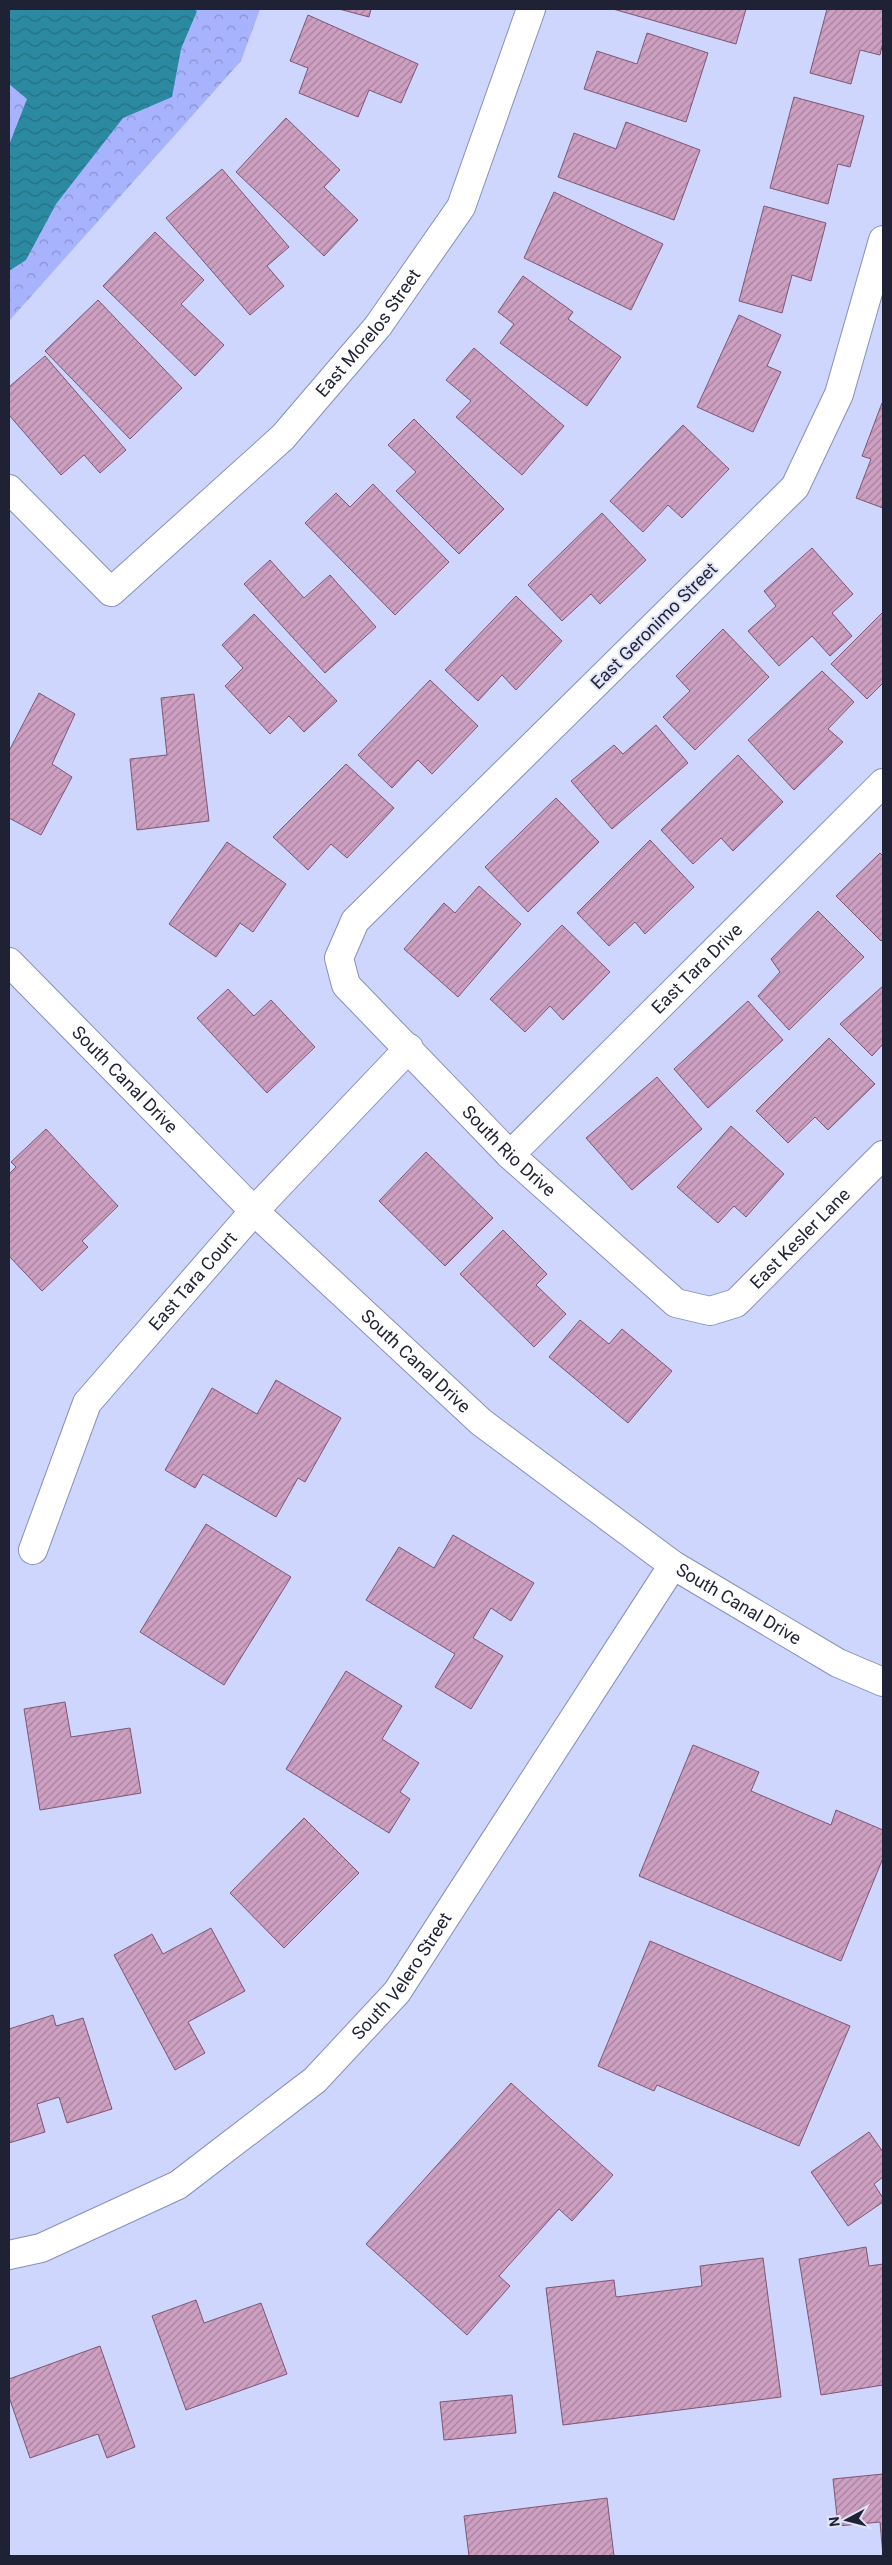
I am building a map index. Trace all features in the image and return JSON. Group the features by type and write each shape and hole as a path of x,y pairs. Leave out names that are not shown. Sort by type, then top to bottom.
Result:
{"street":[{"name":"East Morelos Street","path":"9,489 111,592 282,437 378,326 461,207 531,9"},
{"name":"East Geronimo Street","path":"339,958 355,921 795,487 839,394 883,240"},
{"name":"East Tara Drive","path":"510,1154 883,783"},
{"name":"South Rio Drive","path":"339,958 346,985 510,1154 676,1303 710,1311"},
{"name":"South Canal Drive","path":"9,962 254,1211 481,1422 673,1565 838,1663 883,1682"},
{"name":"East Tara Court","path":"32,1550 87,1403 254,1211 409,1048"},
{"name":"East Kesler Lane","path":"710,1311 736,1303 883,1154"},
{"name":"South Velero Street","path":"9,2255 41,2248 178,2185 315,2080 396,1992 673,1565"}],"green space":[{"path":"9,9 260,9 241,61 9,321"}],"water":[{"path":"9,9 193,9 197,11 181,49 172,97 123,118 56,204 26,260 9,271 9,145 27,99 9,84"}],"building":[{"path":"339,9 371,9 369,17"},
{"path":"613,9 746,9 736,44"},
{"path":"827,9 883,9 883,42 880,55 860,50 851,84 810,73"},
{"path":"308,15 418,64 401,103 369,90 358,117 299,93 308,68 290,61"},
{"path":"647,33 708,53 686,122 584,89 597,51 637,64"},
{"path":"794,97 864,116 850,167 838,164 828,204 770,188"},
{"path":"286,118 340,170 324,187 358,220 324,256 236,172"},
{"path":"626,122 700,150 674,220 558,177 574,133 616,149"},
{"path":"222,169 289,247 267,266 284,286 250,315 166,218"},
{"path":"554,192 663,244 631,310 524,258"},
{"path":"764,206 826,223 811,281 792,275 782,313 739,301"},
{"path":"155,232 204,280 181,304 224,345 195,376 103,286"},
{"path":"523,276 573,312 568,319 621,357 587,406 500,343 514,324 498,312"},
{"path":"98,300 182,388 130,439 45,351"},
{"path":"739,315 781,335 767,366 781,372 753,432 697,407"},
{"path":"474,348 564,426 522,475 456,417 471,401 446,380"},
{"path":"45,356 126,450 100,473 84,455 61,475 9,415 9,387"},
{"path":"882,403 883,508 856,498 871,459 862,456"},
{"path":"414,419 504,509 459,554 396,491 416,472 388,445"},
{"path":"683,425 729,469 682,518 668,505 643,532 610,501"},
{"path":"373,484 449,562 395,615 305,523 336,493 350,507"},
{"path":"602,513 646,560 600,604 591,594 562,621 528,585"},
{"path":"812,548 853,594 832,613 852,636 830,656 812,636 779,666 748,631 776,606 764,591"},
{"path":"270,560 304,598 330,575 376,627 325,673 244,584"},
{"path":"516,596 562,641 516,690 502,675 478,701 445,670"},
{"path":"883,612 883,683 867,699 831,664"},
{"path":"254,614 337,701 304,732 289,716 270,734 225,686 243,668 222,645"},
{"path":"723,629 769,677 695,750 663,717 690,691 676,676"},
{"path":"822,671 854,702 828,729 843,742 794,790 748,740"},
{"path":"430,680 478,726 432,774 418,760 392,788 358,755"},
{"path":"39,693 75,714 52,764 72,777 41,835 9,818 9,751"},
{"path":"194,694 209,821 137,830 130,759 167,755 161,698"},
{"path":"656,725 688,763 612,829 571,781 614,745 623,754"},
{"path":"738,755 783,802 733,851 721,838 693,864 661,830"},
{"path":"346,764 394,808 347,858 331,844 308,870 273,837"},
{"path":"556,798 599,842 528,912 485,867"},
{"path":"650,840 694,887 645,934 635,922 609,946 577,913"},
{"path":"227,842 286,884 253,932 240,923 216,957 169,924"},
{"path":"880,853 883,856 883,939 881,941 836,896"},
{"path":"479,886 521,924 458,997 404,949 444,903 455,913"},
{"path":"818,911 864,957 789,1030 758,996 780,972 771,959"},
{"path":"562,925 610,972 563,1020 550,1006 525,1032 490,999"},
{"path":"883,986 883,1044 872,1056 840,1024"},
{"path":"228,989 254,1016 271,1000 315,1047 267,1093 197,1018"},
{"path":"748,1001 783,1040 708,1108 674,1069"},
{"path":"829,1038 875,1084 828,1130 815,1117 788,1143 756,1111"},
{"path":"657,1077 702,1129 632,1190 586,1138"},
{"path":"731,1126 784,1174 746,1217 734,1206 718,1223 677,1187"},
{"path":"46,1129 118,1206 82,1241 88,1247 42,1291 9,1256 9,1174 16,1167 11,1162"},
{"path":"426,1152 493,1218 445,1266 379,1201"},
{"path":"503,1230 547,1274 536,1285 566,1314 534,1347 460,1274"},
{"path":"580,1320 609,1344 622,1329 672,1371 628,1423 549,1357"},
{"path":"276,1380 341,1418 305,1482 298,1478 276,1517 203,1474 195,1488 165,1470 212,1388 257,1414"},
{"path":"206,1524 291,1577 224,1685 140,1632"},
{"path":"453,1535 534,1583 511,1621 491,1608 473,1638 503,1656 471,1709 435,1687 455,1654 366,1600 399,1547 434,1568"},
{"path":"346,1671 402,1706 382,1739 419,1763 400,1792 410,1799 389,1833 286,1769"},
{"path":"65,1702 71,1737 130,1728 141,1793 40,1810 24,1709"},
{"path":"693,1745 759,1772 751,1791 831,1825 836,1810 883,1830 883,1858 841,1961 639,1876"},
{"path":"304,1818 359,1873 284,1948 230,1893"},
{"path":"211,1928 245,1991 188,2022 205,2053 175,2070 114,1955 152,1934 163,1954"},
{"path":"650,1941 850,2026 799,2146 657,2085 654,2091 598,2066"},
{"path":"53,2015 56,2026 83,2018 112,2109 67,2123 59,2097 37,2104 45,2132 9,2143 9,2029"},
{"path":"511,2083 613,2175 572,2221 559,2209 499,2276 510,2286 467,2335 366,2244"},
{"path":"869,2132 883,2152 883,2177 874,2184 883,2198 883,2202 848,2226 811,2172"},
{"path":"866,2247 869,2266 883,2264 883,2385 821,2395 799,2259"},
{"path":"763,2258 781,2397 563,2425 546,2288 614,2280 616,2297 702,2286 700,2266"},
{"path":"196,2300 204,2323 261,2303 287,2374 186,2410 152,2316"},
{"path":"100,2346 135,2447 107,2458 98,2434 30,2458 9,2397 9,2379"},
{"path":"512,2395 516,2433 444,2440 440,2402"},
{"path":"883,2474 883,2556 880,2522 838,2526 833,2479"},
{"path":"607,2498 614,2556 469,2556 464,2516"}]}
